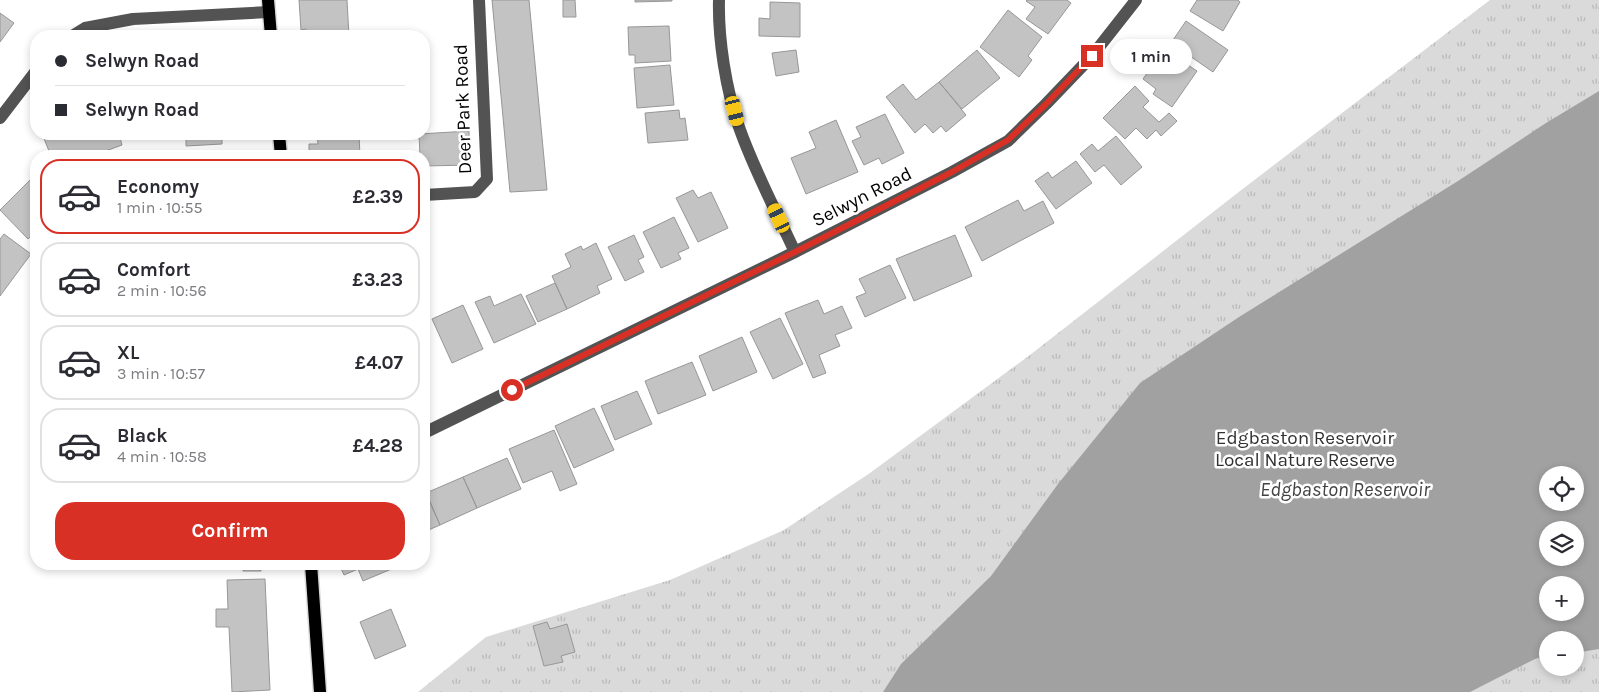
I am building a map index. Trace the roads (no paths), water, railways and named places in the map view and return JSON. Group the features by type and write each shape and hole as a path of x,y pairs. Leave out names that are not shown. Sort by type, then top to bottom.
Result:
{"main road":[{"path":"269,6 271,30"},
{"path":"311,570 320,692"}],"street":[{"name":"Deer Park Road","path":"430,195 475,192 487,179 478,0"},
{"path":"719,0 724,65 738,127 795,252"},
{"name":"Selwyn Road","path":"430,429 795,252 952,172 1008,140 1092,56 1136,0"},
{"path":"82,30 133,19 269,6"},
{"path":"0,118 30,79"}],"water":[{"name":"Edgbaston Reservoir","path":"1599,91 1599,649 1584,652 1584,631 1539,631 1539,658 1470,692 883,692 901,664 991,576 1058,484 1140,383 1239,317 1458,181 1546,123"}],"park label":[{"name":"Edgbaston Reservoir Local Nature Reserve","path":"1305,449"}]}
